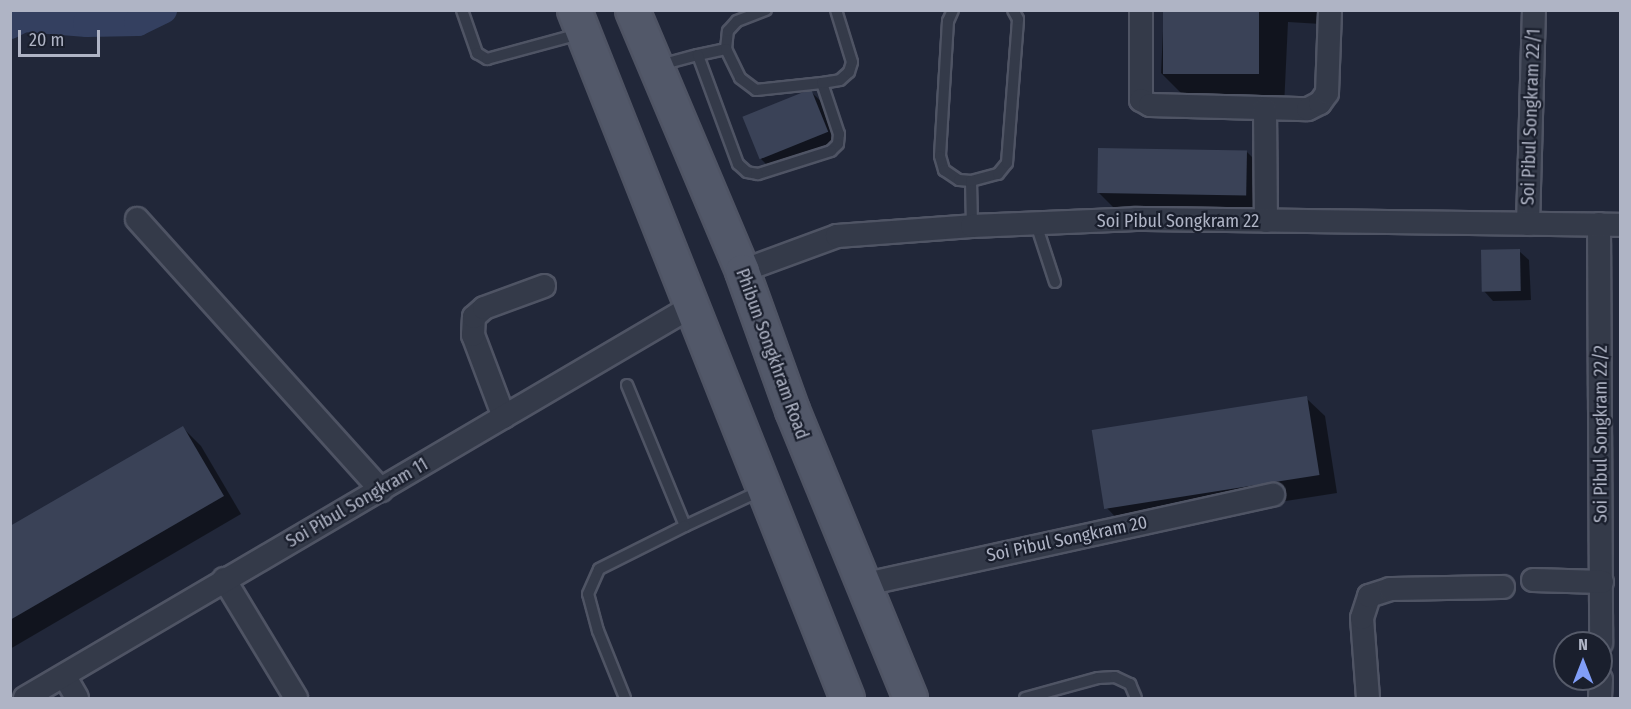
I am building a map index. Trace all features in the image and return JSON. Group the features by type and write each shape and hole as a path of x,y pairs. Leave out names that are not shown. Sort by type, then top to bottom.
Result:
{"main road":[{"name":"Phibun Songkhram Road","path":"632,10 742,271 782,385 910,699"},
{"path":"578,22 689,308 846,699"}],"street":[{"path":"1141,10 1141,100 1150,105 1265,109 1308,109 1320,103 1327,93 1330,10"},
{"name":"Soi Pibul Songkram 22/1","path":"1528,224 1534,10"},
{"path":"1265,109 1266,221"},
{"path":"137,219 381,490"},
{"name":"Soi Pibul Songkram 22","path":"742,271 837,236 972,226 1136,219 1610,225"},
{"name":"Soi Pibul Songkram 22/2","path":"1601,631 1610,225"},
{"path":"504,417 473,335 474,317 483,308 544,286"},
{"name":"Soi Pibul Songkram 11","path":"25,699 225,579 381,490 689,308"},
{"name":"Soi Pibul Songkram 20","path":"862,585 1273,495"},
{"path":"225,579 296,699"},
{"path":"1533,580 1602,582"},
{"path":"1368,699 1362,618 1369,596 1390,589 1503,587"},
{"path":"65,677 77,699"}],"lane":[{"path":"462,10 477,53 487,59 578,22"},
{"path":"765,10 737,21 728,32 726,49 740,78 756,90 840,80 849,72 852,62 836,10"},
{"path":"953,10 948,21 940,156 944,170 959,180 971,181 998,174 1007,163 1018,19 1013,10"},
{"path":"654,66 726,49"},
{"path":"698,55 738,164 747,172 758,174 831,151 838,144 839,134 822,82"},
{"path":"971,181 972,226"},
{"path":"1036,224 1055,282"},
{"path":"627,385 685,526"},
{"path":"625,699 598,631 588,594 599,569 762,490"},
{"path":"1025,699 1098,678 1115,677 1130,684 1136,699"}],"building":[{"path":"1163,10 1259,10 1259,74 1163,74"},
{"path":"811,89 828,132 760,159 742,117"},
{"path":"1098,148 1247,151 1246,196 1097,193"},
{"path":"1520,249 1521,291 1482,292 1481,250"},
{"path":"1307,396 1320,475 1104,509 1092,430"},
{"path":"183,426 224,496 10,620 10,526"}],"waterway":[{"path":"10,25 24,18 87,23 138,22 163,10"}]}
